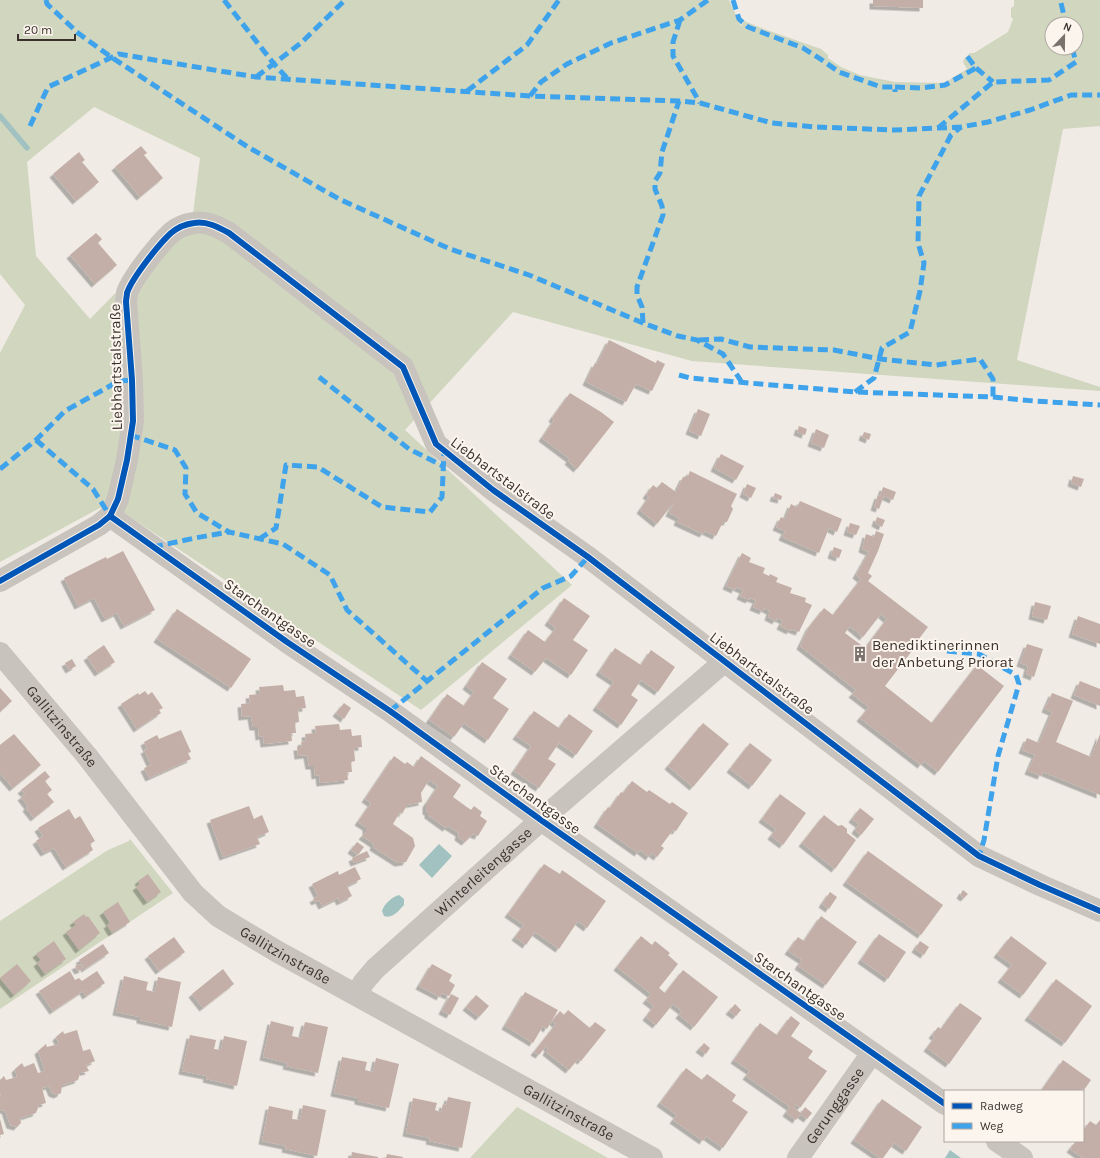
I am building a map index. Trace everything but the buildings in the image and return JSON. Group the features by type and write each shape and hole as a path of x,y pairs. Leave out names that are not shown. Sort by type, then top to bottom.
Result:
{"street":[{"name":"Liebhartstalstraße","path":"110,516 118,499 127,460 133,421 132,380 126,302 128,293 138,274 162,243 172,233 183,226 194,223 212,224 229,233 403,367 436,444 493,490 588,557 979,856 1100,911"},
{"path":"0,581 99,525 110,516"},
{"name":"Starchantgasse","path":"110,516 287,642 390,711 541,820 944,1103"},
{"name":"Gallitzinstraße","path":"0,653 87,756 198,897 218,916 252,937 652,1158"},
{"name":"Winterleitengasse","path":"356,994 375,969 541,820 725,661"},
{"name":"Gerunggasse","path":"798,1158 872,1053"},
{"path":"999,1142 1022,1158"}],"green space":[{"path":"0,0 729,0 741,26 744,21 821,49 828,55 828,58 841,67 860,75 895,82 944,83 967,69 963,62 970,53 974,53 1008,32 1013,19 1011,17 1011,8 1014,6 1014,0 1100,0 1100,126 1063,129 1017,360 1100,387 1100,391 692,361 513,312 405,430 572,585 421,710 109,503 0,562 0,353 25,305 0,274","holes":["94,107 200,158 193,214 90,319 36,256 27,162"]},
{"path":"130,839 173,893 0,1009 0,921 108,850 129,841"},
{"path":"517,1107 608,1158 470,1158"}],"water":[{"path":"439,844 452,856 432,878 419,865"},
{"path":"399,895 404,899 404,905 393,915 387,917 384,916 382,911 386,903"},
{"path":"950,1150 961,1158 945,1158"}],"waterway":[{"path":"0,116 27,148"}],"marked path":[{"path":"46,0 47,4 78,33 111,57 248,147 339,199 450,249 529,275 643,323 678,336 697,340 723,354 741,381"},
{"path":"224,0 274,64 288,79"},
{"path":"256,77 301,43 345,0"},
{"path":"467,91 527,45 559,0"},
{"path":"530,96 541,82 567,64 611,43 680,20 708,0"},
{"path":"733,0 739,19 748,27 803,48 839,72 881,87 895,87 895,92"},
{"path":"1061,3 1064,16"},
{"path":"680,20 673,42 673,56 700,103"},
{"path":"30,126 48,87 119,54 256,77 530,96 700,103 772,123 816,127 894,130 961,127 988,122 1030,110 1071,95 1100,95"},
{"path":"895,87 921,88 945,85 976,68 967,56"},
{"path":"938,128 993,82 1049,80 1076,62 1074,56"},
{"path":"976,68 993,82"},
{"path":"643,323 642,307 637,295 637,287 663,215 662,206 655,189 655,181 660,173 662,152 679,101"},
{"path":"855,392 874,378 882,348 910,332 920,291 924,263 918,243 919,196 951,135 961,127"},
{"path":"699,340 721,339 750,347 834,350 880,359 936,365 980,359 993,379 993,397"},
{"path":"679,375 690,378 855,392 993,397 1100,405"},
{"path":"319,377 409,449 443,466"},
{"path":"0,469 36,440 65,411 119,381 132,380"},
{"path":"130,435 175,450 186,468 185,494 197,513 229,532 283,544 330,575 347,610 427,681"},
{"path":"36,440 93,489 110,516"},
{"path":"259,539 276,528 286,465 318,467 382,507 430,512 442,497 444,451"},
{"path":"153,547 229,532"},
{"path":"390,711 543,588 571,576 588,557"},
{"path":"947,651 979,654 1016,675 1019,684 998,756 984,840 979,856"}],"cycle path":[{"path":"0,581 99,525 110,516 118,499 127,460 133,421 132,380 126,302 127,293 134,279 146,262 171,233 182,226 191,224 203,223 212,225 229,233 403,367 436,444 493,490 588,557 979,856 1100,911"},
{"path":"110,516 287,642 390,711 541,820 944,1103"}],"place":[{"name":"Benediktinerinnen der Anbetung Priorat","path":"860,654"}]}
